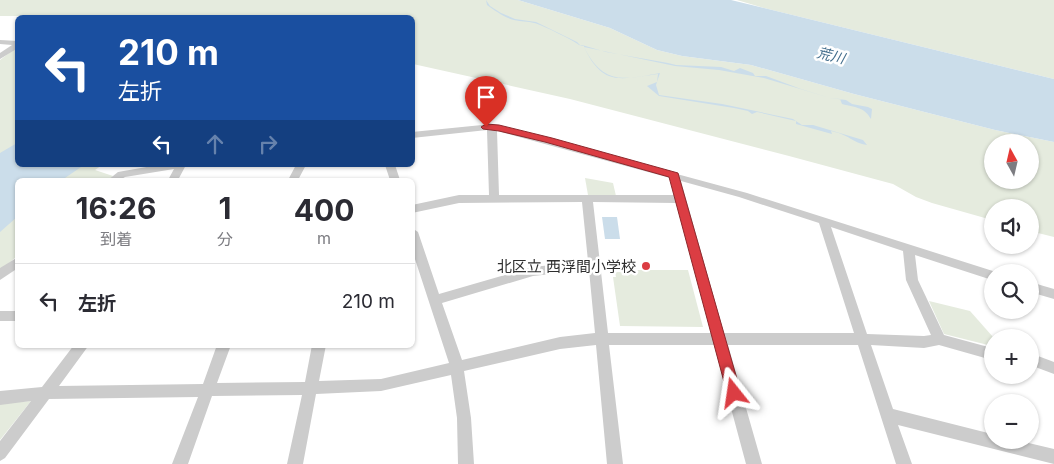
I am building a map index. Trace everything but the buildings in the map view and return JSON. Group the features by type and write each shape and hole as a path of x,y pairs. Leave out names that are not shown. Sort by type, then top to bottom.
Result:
{"street":[{"path":"0,42 15,43"},
{"path":"0,57 15,45"},
{"path":"492,127 494,198"},
{"path":"415,135 492,127 549,140 823,220 984,272"},
{"path":"116,178 122,174 166,167"},
{"path":"674,175 754,464"},
{"path":"586,198 615,464"},
{"path":"415,208 460,199 681,199"},
{"path":"823,220 904,464"},
{"path":"415,240 458,367 464,418 466,464"},
{"path":"908,247 912,280 939,339"},
{"path":"0,276 15,264"},
{"path":"436,300 530,272 561,266 593,265"},
{"path":"1039,290 1054,294"},
{"path":"0,316 15,316"},
{"path":"0,398 45,393 380,385 560,343 602,339 863,339 917,342 939,339 984,352"},
{"path":"0,453 80,348"},
{"path":"180,464 223,348"},
{"path":"296,464 309,388 318,348"},
{"path":"1039,362 1054,368"},
{"path":"888,415 1054,457"}],"shaded area":[{"path":"0,0 518,0 610,28 657,50 682,56 751,65 854,94 1015,134 984,134 984,189 1039,189 1039,139 1054,142 1054,237 1039,233 1039,199 984,199 984,218 932,203 916,197 893,184 570,99 415,64 415,15 0,16"},
{"path":"737,0 1054,0 1054,79 764,8"},
{"path":"15,49 15,167 99,167 95,170 113,176 111,178 15,178 15,258 0,271 0,60"},
{"path":"585,178 613,183 616,196 588,195"},
{"path":"626,270 688,270 703,327 620,326 613,277 616,277 615,272 626,272"},
{"path":"929,301 970,311 986,329 984,329 984,344 944,334"},
{"path":"31,401 0,440 0,403"}],"water":[{"path":"486,0 490,6 501,13 515,19 536,22 580,45 601,51 579,45 537,24 507,18 487,5"},
{"name":"荒川","path":"518,0 731,0 1054,79 1054,142 1039,139 1039,134 1015,134 995,130 854,94 751,65 682,56 657,50 610,28"},
{"path":"584,47 599,68 607,74 624,78 614,77 606,74 598,69"},
{"path":"619,54 676,65 721,67 734,71 740,68 753,73 755,76 766,76 830,98 764,78 719,70 675,66"},
{"path":"657,82 659,95 722,104 793,119 796,121 757,112 752,114 748,111 659,96 647,86"},
{"path":"840,99 872,109 871,119 863,110 842,104"},
{"path":"796,121 802,125 813,125 836,132 831,131 832,134 796,124"},
{"path":"838,133 863,140 867,145 858,142"},
{"path":"15,144 15,167 81,167 65,178 15,178 15,219 0,232 0,153"},
{"path":"602,217 617,217 620,239 605,239"}],"place":[{"name":"北区立 西浮間小学校","path":"646,266"}],"route":[{"path":"486,127 499,128 549,140 674,175 734,393"}]}
